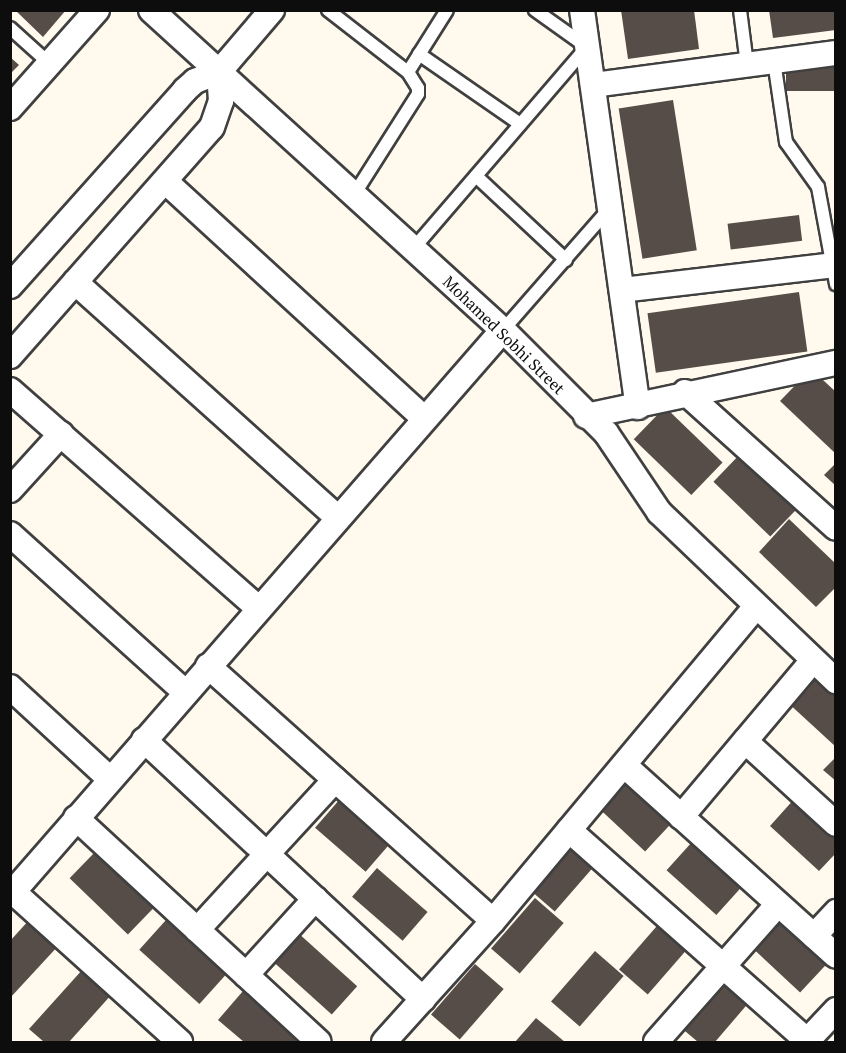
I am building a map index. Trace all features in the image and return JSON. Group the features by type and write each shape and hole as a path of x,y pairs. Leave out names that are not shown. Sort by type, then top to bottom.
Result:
{"street":[{"path":"10,108 97,10"},
{"name":"Mohamed Sobhi Street","path":"151,10 503,330 586,416 606,433 659,512 836,681"},
{"path":"10,286 185,90 195,81 219,72 272,10"},
{"path":"582,10 638,407"},
{"path":"593,85 836,53"},
{"path":"10,356 212,127 221,101 219,72"},
{"path":"165,181 424,418"},
{"path":"622,290 834,272"},
{"path":"75,282 338,518"},
{"path":"169,1039 12,890 503,330"},
{"path":"586,416 638,407 685,392 836,363"},
{"path":"10,390 258,608"},
{"path":"685,392 836,528"},
{"path":"10,489 61,434"},
{"path":"10,534 185,692"},
{"path":"384,1042 493,921 756,607"},
{"path":"681,817 813,660"},
{"path":"208,666 493,921"},
{"path":"10,687 110,779"},
{"path":"144,740 423,999"},
{"path":"745,741 836,824"},
{"path":"624,765 836,956"},
{"path":"197,930 334,780"},
{"path":"76,818 320,1042"},
{"path":"569,830 808,1042 836,1010"},
{"path":"246,975 315,899"},
{"path":"656,1042 778,904"},
{"path":"814,936 836,912"}],"lane":[{"path":"328,10 408,72 416,80 418,94 354,195"},
{"path":"408,72 447,10"},
{"path":"413,249 587,47 536,10"},
{"path":"740,10 747,65"},
{"path":"10,28 50,64"},
{"path":"419,54 520,124"},
{"path":"774,61 786,142 818,187 834,272"},
{"path":"476,176 566,260"},
{"path":"503,330 611,207"}],"building":[{"path":"15,10 66,10 43,37"},
{"path":"621,10 694,10 699,49 628,59"},
{"path":"769,10 836,10 836,30 773,38"},
{"path":"10,57 19,65 10,74"},
{"path":"786,65 836,65 836,91 786,91"},
{"path":"673,100 697,250 642,259 619,109"},
{"path":"799,215 802,241 731,250 728,224"},
{"path":"799,292 807,351 656,373 647,313"},
{"path":"811,369 836,392 836,454 780,401"},
{"path":"665,407 723,463 691,495 634,439"},
{"path":"744,450 801,505 770,537 713,482"},
{"path":"836,463 836,486 824,475"},
{"path":"789,519 836,564 836,587 816,607 759,552"},
{"path":"812,673 836,695 836,747 786,701"},
{"path":"836,757 836,781 823,770"},
{"path":"622,778 671,824 645,851 596,806"},
{"path":"796,797 836,834 836,853 819,871 770,826"},
{"path":"340,799 391,843 366,872 315,828"},
{"path":"570,836 599,861 555,911 526,887"},
{"path":"692,842 742,887 716,915 667,870"},
{"path":"96,851 154,907 128,935 70,878"},
{"path":"377,868 428,912 403,941 352,897"},
{"path":"535,898 564,923 520,973 491,949"},
{"path":"30,919 59,945 10,998 10,941"},
{"path":"663,919 692,944 648,994 619,970"},
{"path":"777,919 826,965 800,992 751,947"},
{"path":"166,920 226,974 199,1004 139,950"},
{"path":"297,932 357,986 332,1014 272,960"},
{"path":"595,951 624,976 580,1026 551,1002"},
{"path":"475,964 504,989 460,1039 431,1015"},
{"path":"83,969 112,994 69,1042 44,1042 29,1029"},
{"path":"722,975 751,1000 715,1042 698,1042 679,1026"},
{"path":"243,991 303,1042 244,1042 218,1020"},
{"path":"536,1018 565,1042 515,1042"}]}
